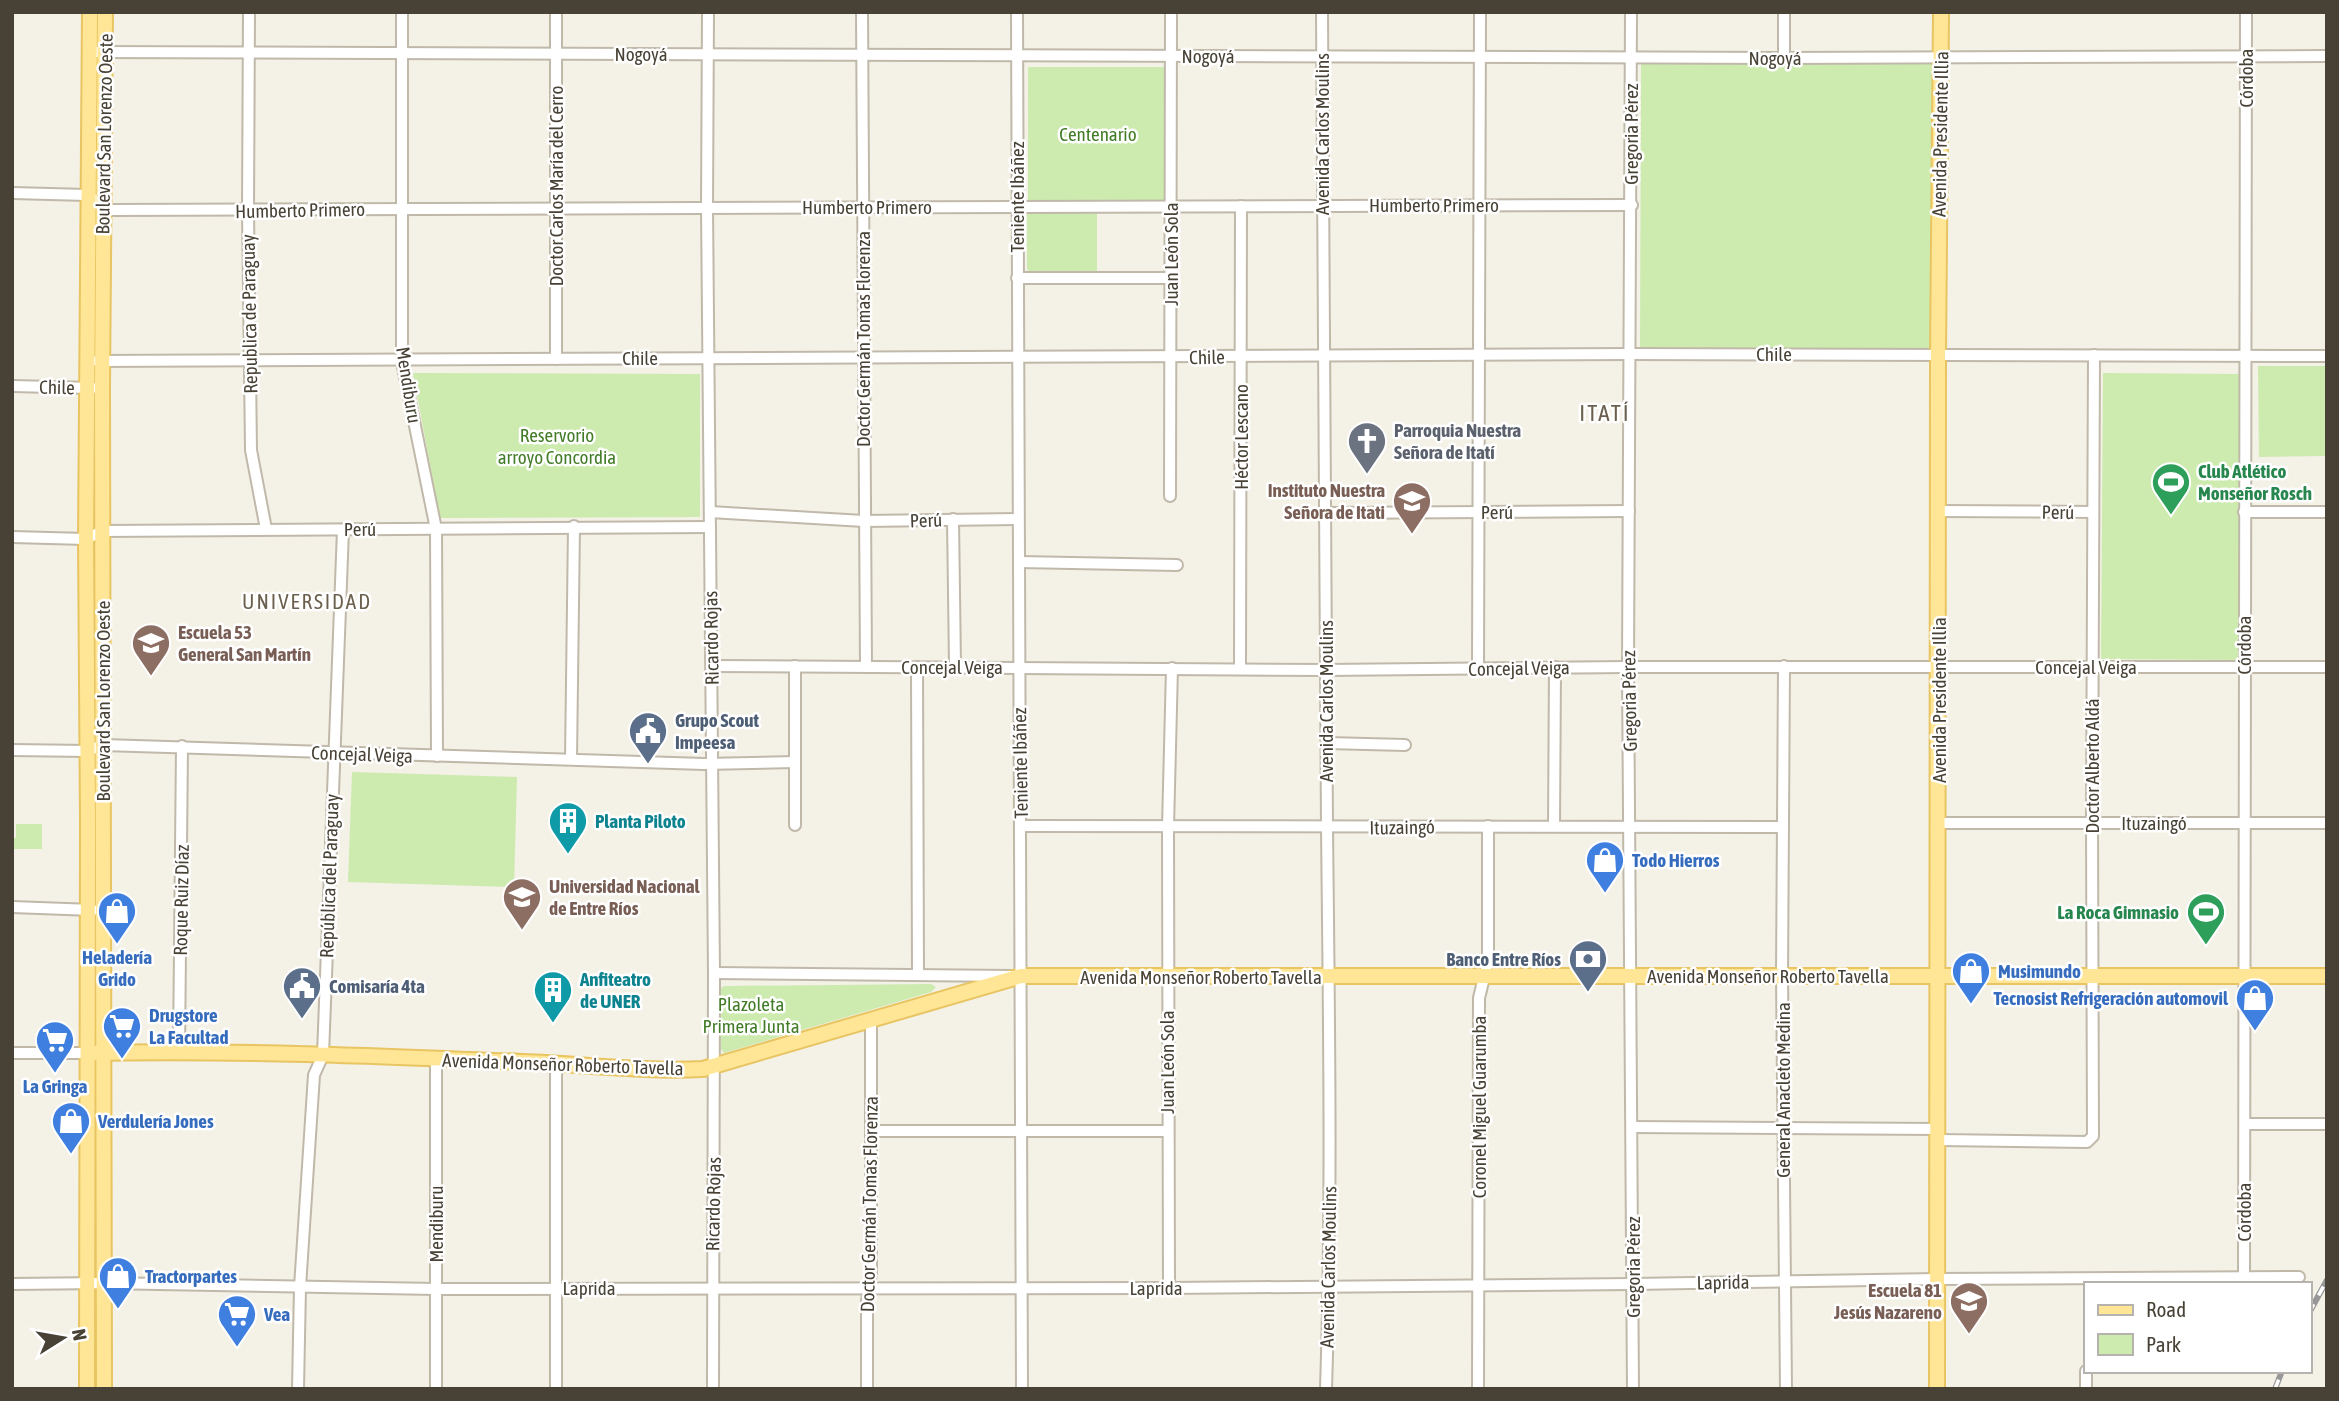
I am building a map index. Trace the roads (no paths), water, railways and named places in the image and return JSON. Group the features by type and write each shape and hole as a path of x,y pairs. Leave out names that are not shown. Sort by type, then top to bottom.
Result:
{"main road":[{"name":"Boulevard San Lorenzo Oeste","path":"90,12 86,387 87,751 95,910 104,1389"},
{"name":"Boulevard San Lorenzo Oeste","path":"95,910 103,745 102,362 106,12"},
{"name":"Avenida Presidente Illia","path":"1937,1389 1941,12"},
{"name":"Avenida Monseñor Roberto Tavella","path":"96,1053 323,1055 703,1069 1021,976 2327,976"},
{"name":"Boulevard San Lorenzo Oeste","path":"87,1389 96,1053"}],"street":[{"name":"Republica de Paraguay","path":"249,12 251,450 266,529"},
{"name":"Mendiburu","path":"402,12 402,362 436,529 438,756"},
{"name":"Doctor Carlos María del Cerro","path":"556,12 556,359"},
{"name":"Ricardo Rojas","path":"708,12 707,207 714,973 713,1389"},
{"name":"Doctor Germán Tomas Florenza","path":"862,12 866,666"},
{"name":"Teniente Ibáñez","path":"1017,12 1022,1389"},
{"name":"Juan León Sola","path":"1170,496 1171,12"},
{"name":"Avenida Carlos Moulins","path":"1322,12 1329,977 1329,1286 1326,1389"},
{"path":"1478,669 1480,12"},
{"name":"Gregoria Pérez","path":"1631,12 1628,667 1633,1389"},
{"path":"1784,12 1784,58"},
{"name":"Córdoba","path":"2244,1278 2246,12"},
{"name":"Nogoyá","path":"90,52 1784,58 2327,56"},
{"path":"12,193 87,195 104,206"},
{"name":"Humberto Primero","path":"104,206 111,211 1632,205"},
{"name":"Héctor Lescano","path":"1240,668 1241,206"},
{"path":"1017,278 1171,278"},
{"name":"Chile","path":"87,361 402,362 1630,354 2327,356"},
{"name":"Doctor Alberto Aldá","path":"1939,1134 2087,1142 2093,1136 2094,355"},
{"name":"Chile","path":"12,386 102,388"},
{"name":"Perú","path":"1939,511 2093,512"},
{"name":"Perú","path":"710,512 864,521 1018,519"},
{"name":"Perú","path":"1324,513 1629,512"},
{"path":"2244,512 2327,512"},
{"path":"953,519 955,666"},
{"path":"571,759 574,526"},
{"name":"Perú","path":"12,537 86,539 102,531 710,527"},
{"name":"República del Paraguay","path":"298,1389 300,1287 314,1075 323,1055 343,530"},
{"path":"1019,562 1177,565"},
{"name":"Concejal Veiga","path":"712,666 1326,670 1784,666 2327,667"},
{"path":"795,666 795,825"},
{"name":"General Anacleto Medina","path":"1784,666 1782,976 1786,1389"},
{"path":"917,667 918,974"},
{"path":"1554,826 1555,667"},
{"name":"Juan León Sola","path":"1169,1288 1167,976 1172,668"},
{"path":"1327,743 1405,746"},
{"name":"Concejal Veiga","path":"12,750 87,751 103,745 182,746 713,764 795,762"},
{"name":"Roque Ruiz Díaz","path":"179,1053 182,746"},
{"name":"Ituzaingó","path":"1939,823 2327,823"},
{"name":"Ituzaingó","path":"1021,826 1783,827"},
{"name":"Coronel Miguel Guarumba","path":"1478,1389 1479,998 1488,961 1488,826"},
{"path":"12,908 95,910"},
{"path":"714,973 1021,976"},
{"name":"Doctor Germán Tomas Florenza","path":"867,1389 871,1273 871,1020"},
{"path":"12,1053 96,1053"},
{"name":"Mendiburu","path":"436,1059 436,1389"},
{"path":"556,1063 556,1389"},
{"path":"2245,1124 2327,1124"},
{"path":"1632,1127 1783,1126 1939,1134"},
{"path":"872,1131 1168,1131"},
{"name":"Laprida","path":"12,1283 436,1289 1169,1288 1784,1280 2087,1282 2299,1277"}],"railway":[{"path":"2311,1309 2327,1280"},
{"path":"2275,1389 2281,1373"}],"place":[{"name":"Parroquia Nuestra Señora de Itatí","path":"1367,475"},
{"name":"Club Atlético Monseñor Rosch","path":"2171,516"},
{"name":"Instituto Nuestra Señora de Itati","path":"1412,535"},
{"name":"Escuela 53 General San Martín","path":"151,677"},
{"name":"Grupo Scout Impeesa","path":"648,765"},
{"name":"Planta Piloto","path":"568,855"},
{"name":"Todo Hierros","path":"1605,894"},
{"name":"Universidad Nacional de Entre Ríos","path":"522,931"},
{"name":"Heladería Grido","path":"117,945"},
{"name":"La Roca Gimnasio","path":"2206,946"},
{"name":"Banco Entre Ríos","path":"1588,993"},
{"name":"Musimundo","path":"1971,1005"},
{"name":"Comisaría 4ta","path":"302,1020"},
{"name":"Anfiteatro de UNER","path":"553,1024"},
{"name":"Tecnosist Refrigeración automovil","path":"2255,1032"},
{"name":"Drugstore La Facultad","path":"122,1060"},
{"name":"La Gringa","path":"55,1074"},
{"name":"Verdulería Jones","path":"71,1155"},
{"name":"Tractorpartes","path":"118,1310"},
{"name":"Escuela 81 Jesús Nazareno","path":"1969,1335"},
{"name":"Vea","path":"237,1348"}],"district":[{"name":"ITATÍ","path":"1605,413"},
{"name":"UNIVERSIDAD","path":"307,601"}],"park label":[{"name":"Centenario","path":"1098,134"},
{"name":"Reservorio arroyo Concordia","path":"557,446"},
{"name":"Plazoleta Primera Junta","path":"751,1015"}]}
